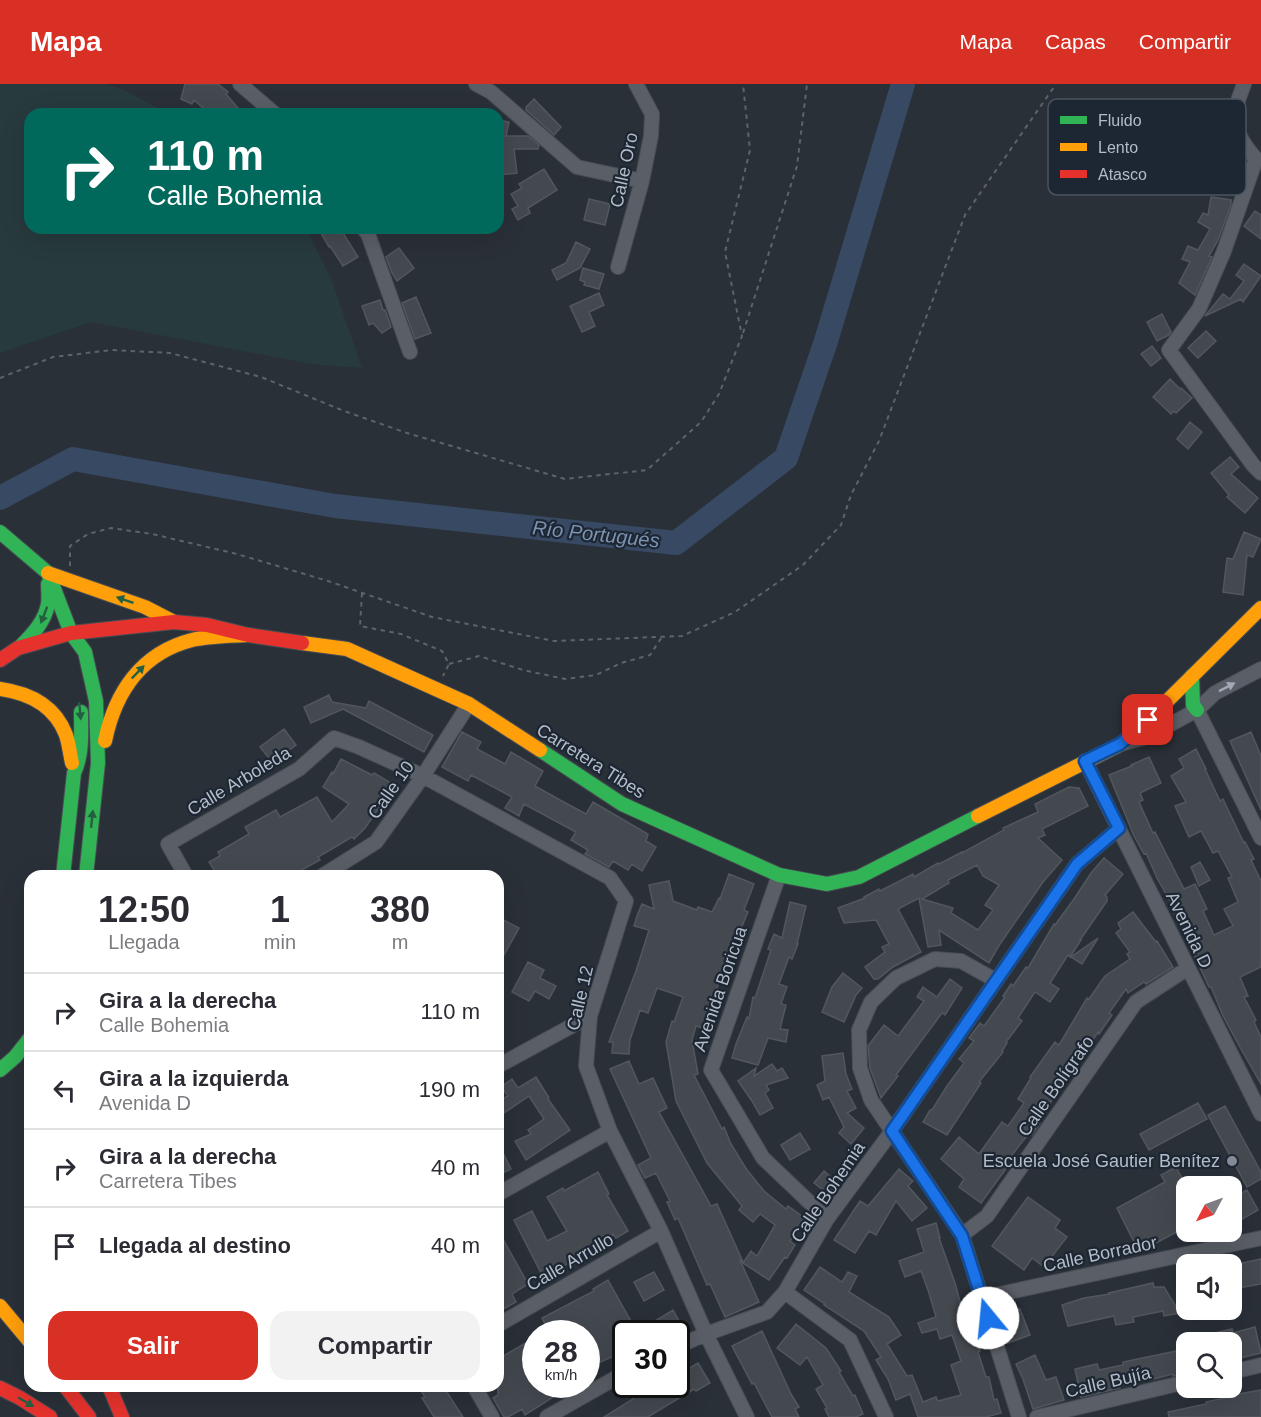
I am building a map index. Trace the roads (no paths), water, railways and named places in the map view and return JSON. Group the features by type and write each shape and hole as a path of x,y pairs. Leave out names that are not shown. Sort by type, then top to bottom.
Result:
{"main road":[{"path":"0,532 45,570 145,607 174,622"},
{"path":"45,570 71,633 85,652 96,701 98,763 87,870"},
{"path":"18,648 43,621 48,604 45,570"},
{"name":"Carretera Tibes","path":"0,660 18,648 71,633 174,622 207,625 248,635 347,649 469,704 622,804 779,875 827,884 859,877 1120,744 1148,720 1261,608"},
{"path":"70,653 71,633"},
{"path":"98,763 118,700 142,667 178,644 193,640 248,635"},
{"path":"1192,676 1193,705 1197,710"},
{"path":"0,689 22,692 43,703 61,725 67,738 74,773 64,870"},
{"path":"74,773 78,767 81,736 80,701"},
{"path":"0,1070 24,1046"},
{"path":"0,1306 24,1335"},
{"path":"0,1388 50,1417"},
{"path":"70,1392 89,1417"},
{"path":"112,1392 122,1417"}],"street":[{"path":"240,84 268,108"},
{"path":"476,84 495,88 577,167 642,181"},
{"name":"Calle Oro","path":"618,267 642,181 651,136 652,114 636,84"},
{"path":"1239,99 1244,84"},
{"path":"1246,146 1258,159 1246,191"},
{"path":"1245,195 1213,279 1199,309 1169,350 1261,473"},
{"path":"368,234 410,352"},
{"path":"1120,744 1147,737 1197,710 1215,693 1261,669"},
{"name":"Calle 10","path":"331,870 375,842 423,776 469,704"},
{"path":"1197,710 1261,838"},
{"name":"Calle Arboleda","path":"183,870 168,844 299,769 334,738 359,747"},
{"name":"Calle 12","path":"359,747 423,776 610,878 626,901 590,1016 586,1066 610,1131 661,1230 706,1334 747,1417"},
{"name":"Avenida D","path":"1085,761 1261,1114"},
{"name":"Calle Bohemia","path":"690,1341 767,1312 785,1292 827,1219 892,1131 1077,864 1119,828"},
{"name":"Avenida Boricua","path":"779,875 711,1070 763,1158 827,1219"},
{"path":"995,980 961,961 935,959 896,978 871,1002 859,1030 860,1068 871,1100 962,1236 1019,1417"},
{"name":"Calle Bolígrafo","path":"962,1236 987,1216 1136,1002 1188,968"},
{"path":"504,1063 590,1016"},
{"path":"504,1191 610,1131"},
{"name":"Calle Arrullo","path":"504,1322 661,1230"},
{"name":"Calle Borrador","path":"981,1298 1261,1238"},
{"path":"785,1292 850,1340 886,1417"},
{"path":"1242,1370 1261,1365"},
{"path":"547,1417 612,1380"},
{"name":"Calle Bujía","path":"1037,1417 1176,1384"},
{"path":"477,1392 492,1417"}],"waterway":[{"name":"Río Portugués","path":"0,498 73,459 335,506 676,543 786,458 826,341 903,84"}],"place":[{"name":"Escuela José Gautier Benítez","path":"1232,1161"}]}
